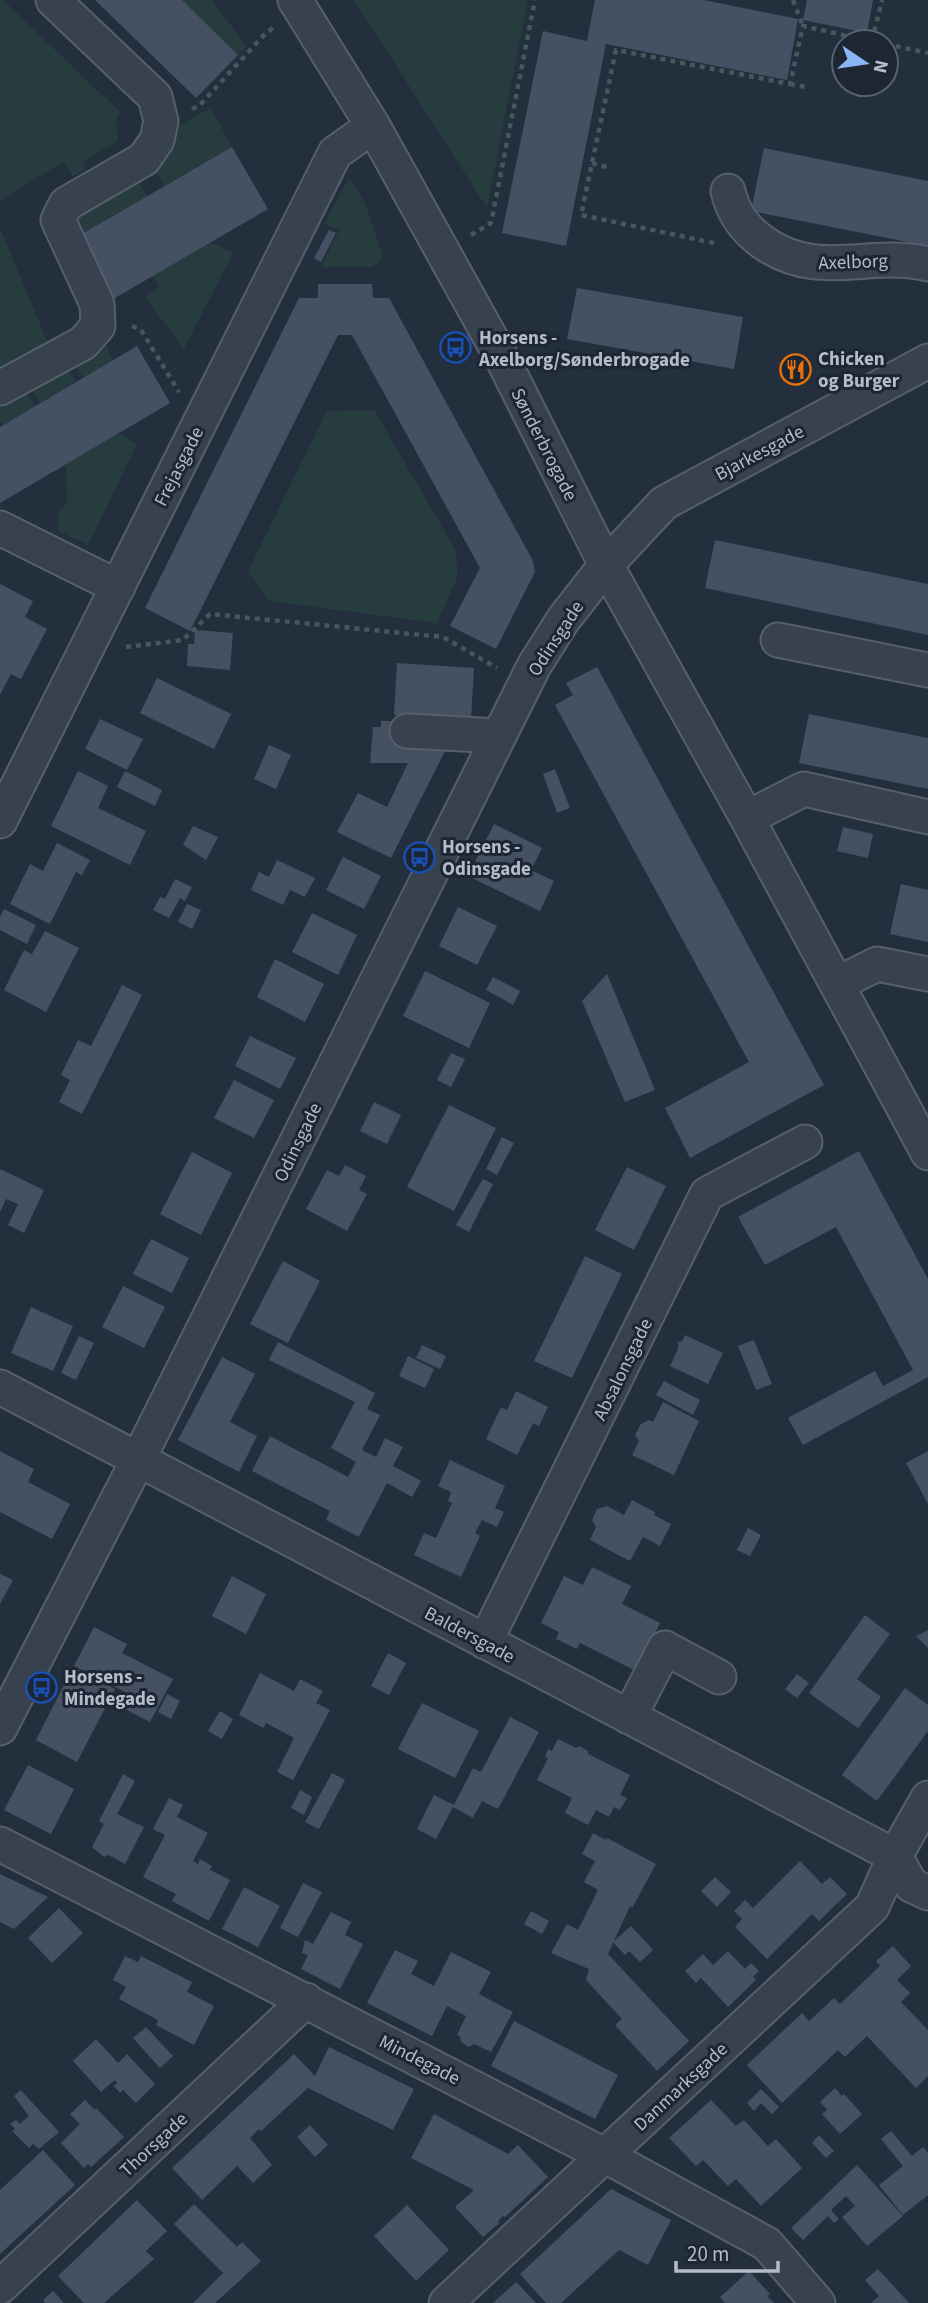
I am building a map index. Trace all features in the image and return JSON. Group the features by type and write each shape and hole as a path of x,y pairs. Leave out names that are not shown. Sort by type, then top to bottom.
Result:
{"street":[{"path":"0,388 83,342 97,326 97,304 58,220 66,204 144,159 157,140 161,121 155,97 53,0"},
{"name":"Sønderbrogade","path":"297,3 373,126 504,362 606,565 927,1147"},
{"name":"Frejasgade","path":"0,821 335,153 373,126"},
{"name":"Axelborg","path":"734,205 751,234 792,259 817,264 886,259 928,264"},
{"name":"Bjarkesgade","path":"606,565 664,503 928,361"},
{"path":"0,528 118,587"},
{"name":"Odinsgade","path":"0,1728 139,1458 525,684 564,620 606,565"},
{"path":"778,640 928,670"},
{"path":"407,731 499,736"},
{"path":"747,818 804,789 928,817"},
{"path":"837,984 877,964 928,974"},
{"name":"Absalonsgade","path":"485,1642 707,1194 805,1142"},
{"name":"Baldersgade","path":"0,1387 895,1856"},
{"path":"629,1717 665,1648 719,1677"},
{"name":"Danmarksgade","path":"446,2303 873,1907 895,1856 928,1798"},
{"name":"Mindegade","path":"0,1844 606,2156 767,2244 818,2303"},
{"path":"895,1856 911,1885 928,1893"},
{"name":"Thorsgade","path":"0,2287 306,2000"}],"path":[{"path":"443,252 491,223 535,0"},
{"path":"790,84 803,26 793,0"},
{"path":"876,28 882,0"},
{"path":"161,121 200,106 297,3"},
{"path":"803,26 830,32"},
{"path":"900,47 928,54"},
{"path":"734,205 716,243 581,215 616,50 806,87"},
{"path":"592,163 610,168"},
{"path":"97,326 122,322 141,330 180,393 207,408"},
{"path":"92,638 113,648 183,640 210,614 443,637 525,684"}],"green space":[{"path":"0,0 120,112 116,119 118,141 83,162 85,170 73,177 64,161 0,201"},
{"path":"182,0 212,0 246,46 238,55"},
{"path":"354,0 528,0 487,208"},
{"path":"211,108 232,147 164,186 153,167 174,128"},
{"path":"349,177 365,203 383,256 373,267 321,267 339,230 324,224"},
{"path":"137,179 147,196 78,236 74,220 83,206"},
{"path":"0,228 48,343 0,369"},
{"path":"211,242 233,253 184,349 145,297 159,286 152,276"},
{"path":"104,342 113,360 83,378 72,359"},
{"path":"65,363 76,382 40,403 29,384"},
{"path":"24,388 35,406 3,425 0,421 0,401"},
{"path":"374,410 455,549 458,576 437,623 269,601 248,571 327,411"},
{"path":"119,433 137,444 88,545 58,531 58,511 67,504 66,464"}],"building":[{"path":"95,0 182,0 238,55 196,98"},
{"path":"595,0 704,0 798,19 787,80 606,44 566,246 502,233 543,31 587,41"},
{"path":"807,0 873,0 868,28 842,28 803,20"},
{"path":"232,147 268,209 110,301 75,238"},
{"path":"764,148 928,181 928,246 751,211"},
{"path":"329,230 336,233 321,262 314,258"},
{"path":"318,284 372,284 373,298 389,298 533,561 535,572 496,649 450,626 480,568 352,335 338,335 190,631 145,608 299,298 318,298"},
{"path":"577,288 743,317 734,369 567,339"},
{"path":"137,346 170,403 0,503 0,427"},
{"path":"715,540 928,584 928,635 705,588"},
{"path":"0,584 33,601 25,617 47,629 21,679 11,674 0,695"},
{"path":"195,630 233,633 230,670 187,666 188,644 194,644"},
{"path":"397,663 474,668 471,719 394,715"},
{"path":"597,667 824,1085 690,1158 665,1108 749,1062 555,705 573,695 566,683"},
{"path":"157,678 231,714 214,749 140,713"},
{"path":"809,714 928,738 928,789 799,763"},
{"path":"100,719 143,739 127,770 85,749"},
{"path":"381,721 398,721 419,739 445,751 391,858 337,832 358,793 387,807 408,763 370,763 373,727 381,727"},
{"path":"269,745 291,755 276,789 254,779"},
{"path":"555,769 570,808 557,813 543,774"},
{"path":"78,771 108,786 98,808 146,831 130,865 51,826"},
{"path":"125,771 162,790 155,806 117,787"},
{"path":"494,824 542,848 531,870 554,881 540,911 468,876"},
{"path":"193,826 218,837 206,860 183,845"},
{"path":"843,827 873,834 868,858 837,851"},
{"path":"57,843 90,860 82,875 76,872 50,924 10,904 30,864 43,871"},
{"path":"343,857 381,876 364,909 326,890"},
{"path":"277,860 315,878 305,897 290,890 283,905 251,890 259,872 269,877"},
{"path":"175,879 192,887 185,901 180,898 169,918 153,910 160,897 165,899"},
{"path":"901,884 928,890 928,942 890,934"},
{"path":"187,904 201,910 192,929 178,922"},
{"path":"458,907 497,926 477,965 439,946"},
{"path":"4,909 36,925 27,944 0,930 0,917"},
{"path":"312,913 357,935 338,975 292,952"},
{"path":"45,931 79,948 46,1012 4,990 24,950 32,954"},
{"path":"275,959 324,984 305,1022 257,997"},
{"path":"425,971 490,1003 469,1048 403,1016"},
{"path":"607,974 655,1090 625,1102 582,1001"},
{"path":"493,977 520,991 513,1005 486,990"},
{"path":"122,985 142,995 82,1114 59,1102 70,1080 61,1075 78,1040 91,1046"},
{"path":"250,1036 296,1058 280,1089 235,1066"},
{"path":"451,1053 465,1059 451,1087 437,1080"},
{"path":"234,1080 274,1100 254,1138 214,1118"},
{"path":"374,1102 401,1115 387,1144 360,1131"},
{"path":"449,1105 496,1128 454,1211 407,1187"},
{"path":"502,1137 514,1143 497,1175 486,1169"},
{"path":"859,1151 928,1279 928,1377 803,1445 788,1418 875,1371 883,1386 913,1370 836,1227 765,1265 738,1217"},
{"path":"192,1152 232,1173 201,1235 160,1214"},
{"path":"345,1165 366,1176 359,1190 367,1194 347,1231 306,1209 327,1170 339,1176"},
{"path":"627,1167 666,1186 634,1250 595,1230"},
{"path":"0,1169 44,1190 24,1233 8,1225 18,1204 6,1199 0,1212"},
{"path":"483,1179 493,1184 469,1232 456,1225"},
{"path":"151,1239 189,1258 172,1293 133,1274"},
{"path":"585,1256 622,1274 572,1378 534,1361"},
{"path":"283,1261 320,1281 288,1343 250,1324"},
{"path":"123,1286 165,1307 144,1348 102,1327"},
{"path":"31,1307 73,1326 53,1371 11,1353"},
{"path":"685,1335 723,1353 708,1384 670,1366 678,1349 678,1342 682,1341"},
{"path":"79,1336 94,1343 76,1380 61,1373"},
{"path":"754,1340 772,1384 756,1390 738,1346"},
{"path":"278,1342 375,1393 367,1409 380,1415 362,1450 376,1457 385,1438 403,1447 393,1466 421,1481 412,1497 387,1483 359,1537 326,1520 330,1511 252,1471 270,1436 348,1477 356,1462 331,1448 355,1402 269,1360"},
{"path":"422,1345 446,1356 440,1369 416,1358"},
{"path":"408,1356 434,1369 425,1388 399,1376"},
{"path":"222,1357 255,1374 230,1422 257,1436 239,1472 178,1440"},
{"path":"664,1381 700,1400 693,1415 656,1395"},
{"path":"516,1391 548,1407 539,1426 533,1423 517,1455 486,1439 501,1407 507,1410"},
{"path":"663,1402 699,1421 674,1475 632,1455 639,1441 635,1435 641,1424 649,1420 653,1422"},
{"path":"0,1451 34,1469 28,1482 70,1504 52,1539 0,1512"},
{"path":"928,1451 928,1504 906,1463"},
{"path":"450,1460 505,1486 495,1508 504,1512 497,1527 482,1520 475,1533 480,1536 461,1577 414,1555 424,1533 436,1538 452,1503 448,1501 451,1492 438,1486"},
{"path":"632,1500 671,1524 660,1546 643,1537 630,1561 590,1540 596,1527 592,1520 597,1509 607,1506 624,1515"},
{"path":"748,1528 761,1535 750,1556 737,1550"},
{"path":"592,1567 631,1586 622,1604 660,1623 636,1671 580,1643 577,1649 556,1639 559,1632 541,1623 564,1576 583,1585"},
{"path":"0,1574 13,1580 0,1604"},
{"path":"232,1576 266,1594 246,1634 212,1616"},
{"path":"865,1615 890,1634 857,1679 881,1697 858,1728 809,1693"},
{"path":"94,1627 127,1644 122,1653 173,1679 150,1722 125,1709 133,1696 74,1666"},
{"path":"928,1630 928,1648 916,1636"},
{"path":"388,1653 406,1663 389,1695 371,1686"},
{"path":"73,1667 115,1689 77,1762 36,1740"},
{"path":"260,1673 294,1691 300,1679 323,1691 316,1703 330,1710 293,1780 277,1772 294,1738 266,1723 263,1728 239,1715"},
{"path":"797,1674 809,1683 797,1698 785,1689"},
{"path":"905,1688 928,1705 928,1731 877,1801 842,1775"},
{"path":"167,1694 180,1701 171,1719 158,1712"},
{"path":"422,1703 479,1731 455,1778 398,1749"},
{"path":"220,1711 233,1719 222,1739 208,1731"},
{"path":"510,1717 539,1732 498,1809 482,1801 473,1818 453,1807 436,1839 417,1829 434,1795 454,1805 473,1768 481,1772"},
{"path":"558,1739 576,1748 579,1746 588,1751 588,1754 630,1775 620,1795 627,1798 620,1810 614,1807 609,1817 596,1810 588,1825 565,1813 572,1798 537,1780 548,1758 545,1757 548,1749 552,1751"},
{"path":"28,1765 74,1789 51,1834 4,1810"},
{"path":"332,1773 345,1780 319,1829 305,1822"},
{"path":"123,1774 135,1781 117,1814 144,1827 125,1864 109,1855 104,1857 92,1847 104,1824 99,1821"},
{"path":"300,1790 312,1797 304,1815 291,1808"},
{"path":"169,1798 183,1805 177,1817 208,1833 193,1861 198,1864 200,1859 212,1866 210,1870 230,1880 209,1921 172,1901 176,1894 143,1877 165,1835 153,1829"},
{"path":"593,1833 656,1864 632,1908 630,1906 608,1954 689,2041 657,2071 615,2025 622,2019 586,1980 589,1969 551,1953 567,1924 578,1930 598,1890 584,1882 595,1861 582,1854"},
{"path":"800,1861 822,1884 830,1877 847,1894 819,1921 812,1914 767,1959 735,1927 742,1919 734,1911 745,1900 753,1908"},
{"path":"0,1874 48,1897 14,1929 0,1922"},
{"path":"715,1877 731,1892 717,1907 701,1891"},
{"path":"303,1883 322,1892 298,1937 280,1928"},
{"path":"244,1887 280,1906 258,1947 222,1929"},
{"path":"59,1908 83,1933 52,1963 28,1938"},
{"path":"531,1911 549,1921 542,1934 524,1924"},
{"path":"331,1912 351,1922 345,1935 363,1944 340,1989 301,1969 308,1955 302,1953 305,1940 313,1944"},
{"path":"631,1926 653,1950 640,1962 629,1951 625,1955 613,1942"},
{"path":"893,1946 911,1966 897,1980 910,1993 901,2002 928,2030 928,2076 916,2088 867,2036 845,2057 838,2050 782,2103 747,2065 802,2013 809,2021 834,1998 840,2004 880,1966 876,1961"},
{"path":"395,1950 418,1961 411,1974 434,1986 451,1952 491,1972 479,1994 513,2012 491,2052 474,2044 469,2047 461,2042 460,2036 457,2035 466,2016 447,2006 432,2036 367,2003"},
{"path":"728,1951 745,1969 751,1963 759,1971 753,1977 756,1980 728,2007 701,1978 696,1983 685,1971 703,1954 713,1965"},
{"path":"125,1956 138,1962 141,1956 192,1982 187,1992 214,2006 194,2045 156,2025 158,2020 119,1999 126,1987 113,1980"},
{"path":"514,2021 618,2075 595,2119 491,2066"},
{"path":"146,2027 173,2056 160,2068 133,2038"},
{"path":"96,2039 118,2063 127,2054 155,2084 136,2103 123,2090 120,2093 114,2086 117,2083 115,2080 101,2092 73,2061"},
{"path":"329,2047 414,2089 393,2130 308,2088 250,2138 272,2165 253,2183 237,2166 202,2200 172,2168 294,2054 315,2076"},
{"path":"835,2088 862,2114 840,2134 822,2114 827,2110 820,2102"},
{"path":"761,2089 779,2107 772,2114 761,2103 754,2111 747,2103"},
{"path":"21,2090 59,2132 39,2149 33,2144 29,2148 12,2131 15,2129 10,2124 16,2120 20,2124 29,2116 14,2096"},
{"path":"85,2100 124,2137 91,2167 88,2164 84,2168 61,2143 80,2124 70,2114"},
{"path":"711,2100 736,2126 744,2120 768,2146 776,2139 802,2168 761,2206 736,2179 728,2186 703,2160 696,2166 669,2138"},
{"path":"434,2114 508,2154 518,2145 548,2177 483,2237 455,2207 474,2190 411,2158"},
{"path":"310,2125 328,2145 315,2157 297,2137"},
{"path":"891,2131 912,2156 923,2147 928,2153 928,2195 903,2215 879,2185 903,2166 881,2139"},
{"path":"819,2135 834,2151 826,2158 812,2143"},
{"path":"43,2150 75,2185 0,2254 0,2190"},
{"path":"857,2165 903,2216 867,2246 842,2217 855,2206 846,2196 831,2210 839,2219 834,2223 828,2216 803,2240 791,2228"},
{"path":"611,2189 671,2220 648,2265 619,2250 561,2303 546,2303 520,2274"},
{"path":"137,2200 167,2231 146,2251 154,2259 104,2303 84,2303 58,2276"},
{"path":"194,2204 237,2247 242,2242 261,2261 215,2303 193,2303 223,2273 174,2224"},
{"path":"407,2205 449,2250 416,2281 374,2236"},
{"path":"878,2269 909,2303 871,2303 879,2296 865,2280"},
{"path":"749,2271 770,2294 767,2296 774,2303 725,2303 720,2297"},
{"path":"516,2282 536,2303 493,2303"},
{"path":"53,2291 64,2303 45,2303 43,2300"}],"place":[{"name":"Horsens - Axelborg/Sønderbrogade","path":"456,348"},
{"name":"Chicken og Burger","path":"795,369"},
{"name":"Horsens - Odinsgade","path":"419,857"},
{"name":"Horsens - Mindegade","path":"41,1687"}]}
